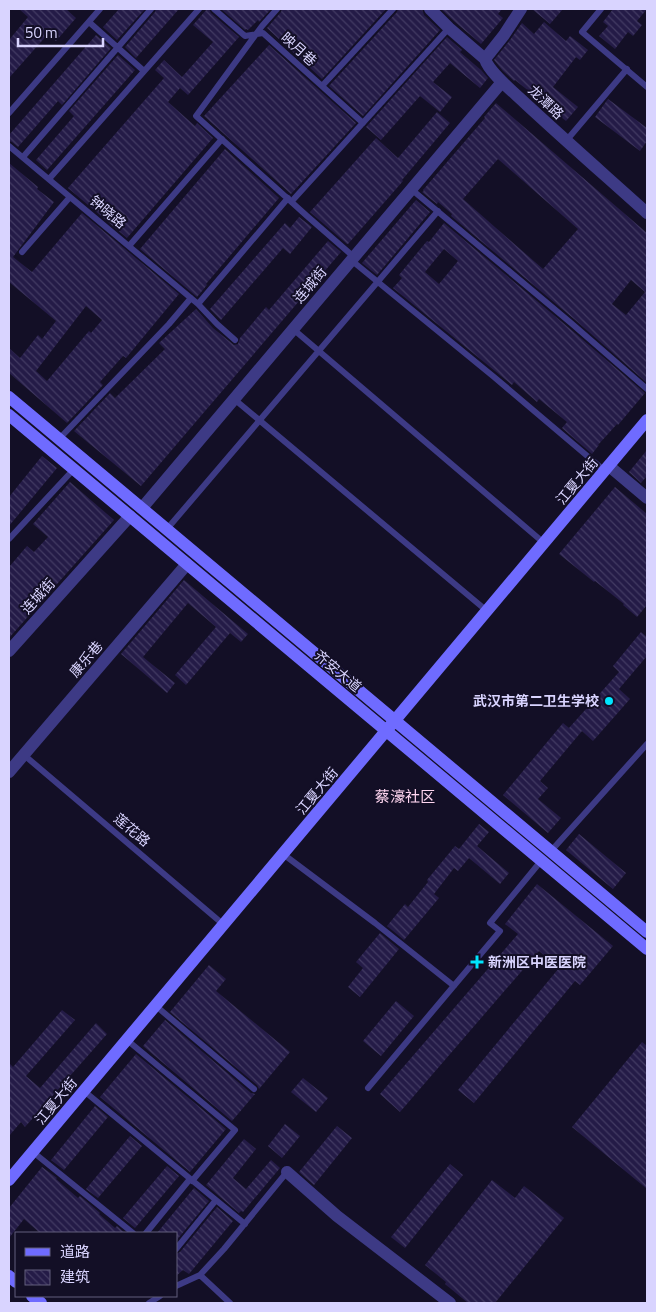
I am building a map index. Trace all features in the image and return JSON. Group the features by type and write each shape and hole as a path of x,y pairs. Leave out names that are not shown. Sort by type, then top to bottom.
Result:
{"main road":[{"name":"齐安大道","path":"9,397 647,932"},
{"name":"齐安大道","path":"9,415 647,950"},
{"name":"江夏大街","path":"9,1180 647,420"}],"street":[{"name":"龙潭路","path":"430,9 485,59 487,65 502,82 565,141 647,213"},
{"path":"485,59 521,9"},
{"name":"连城街","path":"142,508 502,82"},
{"path":"607,468 647,498"},
{"name":"连城街","path":"9,651 130,516"},
{"name":"康乐巷","path":"9,772 187,564"},
{"path":"287,1172 337,1216 450,1303"}],"lane":[{"path":"9,113 100,9"},
{"path":"23,156 151,9"},
{"path":"49,179 199,9"},
{"name":"映月巷","path":"214,9 245,36 263,33 363,123"},
{"path":"277,9 196,116 290,199 378,282 607,468"},
{"path":"322,86 393,9"},
{"path":"601,9 582,32 647,87"},
{"path":"89,22 144,71"},
{"path":"198,304 290,199 450,28"},
{"path":"565,141 627,69"},
{"path":"129,246 222,139"},
{"name":"钟晓路","path":"9,146 198,304 235,340"},
{"path":"411,189 571,323 647,390"},
{"path":"22,252 70,197"},
{"path":"167,529 438,212"},
{"path":"59,439 169,324 191,298"},
{"path":"293,329 544,543"},
{"path":"234,399 487,611"},
{"path":"9,539 74,469"},
{"path":"551,851 647,744"},
{"name":"莲花路","path":"24,755 224,925"},
{"path":"283,854 375,923 454,986"},
{"path":"368,1088 500,931 490,922 541,861"},
{"path":"156,1006 254,1089"},
{"path":"127,1040 235,1130 147,1232"},
{"path":"84,1091 245,1224"},
{"path":"32,1152 132,1232"},
{"path":"178,1285 200,1275 287,1172"},
{"path":"178,1247 216,1200"},
{"path":"200,1275 230,1303"}],"building":[{"path":"19,9 66,9 76,18 56,41 48,34 9,78 9,40 28,17"},
{"path":"119,9 145,9 117,40 103,27"},
{"path":"156,9 179,9 136,58 125,47"},
{"path":"207,9 239,37 188,95 180,88 168,102 195,126 197,123 213,138 127,238 68,188 164,78 155,70 164,60 182,77 213,42 193,25"},
{"path":"221,9 271,9 259,22 258,20 248,30 245,30"},
{"path":"282,9 386,9 322,79 267,28"},
{"path":"398,9 422,9 424,15 440,30 363,116 329,86"},
{"path":"441,9 502,9 498,14 503,18 481,44"},
{"path":"532,9 563,9 550,24"},
{"path":"613,9 647,9 637,21 642,25 633,36 628,32 615,49 599,36 608,26 603,22"},
{"path":"544,22 566,41 570,36 588,50 580,60 576,57 553,87 578,107 566,121 514,81 494,60 522,23 534,34"},
{"path":"96,35 111,48 62,105 58,101 18,147 9,141 9,135"},
{"path":"447,37 488,78 480,88 450,63 433,82 452,97 440,112 420,96 381,140 366,127"},
{"path":"269,45 356,123 291,194 204,116"},
{"path":"118,55 135,70 47,170 36,160 74,116 69,111"},
{"path":"608,99 647,128 647,141 640,151 595,117"},
{"path":"496,103 647,233 647,383 451,216 452,214 438,202 437,204 422,192","holes":["498,159 578,229 543,269 463,199","631,280 645,292 626,315 612,304"]},
{"path":"437,112 450,123 348,244 310,212 376,138 398,158"},
{"path":"225,149 279,198 197,297 140,249"},
{"path":"9,163 54,202 13,257 32,272 82,213 179,294 126,358 123,356 100,382 103,385 67,423 9,373 9,348 20,358 38,335 42,339 56,321 9,282","holes":["86,306 102,320 91,333 89,331 47,381 36,371"]},
{"path":"416,200 430,212 377,275 362,263"},
{"path":"299,217 312,227 290,254 283,248 221,320 210,309 285,223 290,228"},
{"path":"444,223 645,393 592,454 562,428 567,422 539,399 537,402 514,382 512,385 393,288 402,278 399,275 427,241 429,242","holes":["444,249 458,261 439,284 425,272"]},
{"path":"328,241 341,252 141,486 74,431 110,393 115,398 165,349 159,343 196,309 213,328 234,345 238,344 240,338 266,307 269,310"},
{"path":"647,450 647,476 641,483 629,472"},
{"path":"42,456 57,468 9,526 9,497"},
{"path":"70,482 114,520 9,638 9,567 27,546 34,552 48,537 33,524"},
{"path":"615,487 647,514 647,605 637,617 624,604 559,554"},
{"path":"184,580 248,634 241,642 230,633 186,685 175,675 216,627 188,603 143,657 175,683 167,693 121,654"},
{"path":"641,632 647,637 647,656 619,689 630,699 593,741 582,731 540,781 548,788 538,799 561,818 548,833 503,795 563,723 569,728 619,672 613,666"},
{"path":"479,824 489,832 477,846 509,873 500,884 469,858 458,871 454,868 434,894 439,898 404,940 387,926 405,904 408,907 455,846 459,849"},
{"path":"579,834 626,873 613,889 566,850"},
{"path":"537,884 613,946 580,985 575,981 474,1103 458,1090 559,968 539,951 400,1112 380,1094 518,934 505,924"},
{"path":"380,933 399,949 360,997 348,987 363,968 356,962"},
{"path":"209,965 226,979 216,991 290,1052 259,1089 257,1085 170,1012"},
{"path":"396,1001 414,1016 381,1056 363,1041"},
{"path":"62,1010 75,1020 26,1076 40,1088 96,1023 107,1034 25,1127 21,1122 9,1136 9,1063 13,1067"},
{"path":"165,1020 251,1093 255,1094 232,1121 143,1046"},
{"path":"642,1042 647,1046 647,1189 572,1127"},
{"path":"136,1054 226,1129 190,1172 100,1097"},
{"path":"303,1078 328,1098 316,1112 291,1092"},
{"path":"95,1106 108,1117 64,1170 51,1160"},
{"path":"285,1124 300,1136 282,1158 268,1146"},
{"path":"337,1126 352,1138 314,1185 299,1172"},
{"path":"130,1136 142,1146 98,1198 86,1189"},
{"path":"244,1139 256,1149 233,1178 246,1189 271,1160 280,1168 243,1212 239,1213 206,1185"},
{"path":"450,1164 463,1175 405,1248 391,1237"},
{"path":"167,1166 179,1176 135,1228 123,1218"},
{"path":"42,1167 78,1198 80,1196 92,1206 115,1228 117,1226 124,1232 39,1232 24,1219 9,1238 9,1208"},
{"path":"492,1180 515,1198 524,1186 564,1218 495,1303 468,1303 425,1265"},
{"path":"194,1188 209,1201 178,1239 178,1232 158,1232"},
{"path":"217,1207 233,1221 189,1274 183,1270 178,1274 178,1253"}],"place":[{"name":"武汉市第二卫生学校","path":"609,701"},
{"name":"新洲区中医医院","path":"477,962"}],"district":[{"name":"蔡濠社区","path":"405,797"}]}
